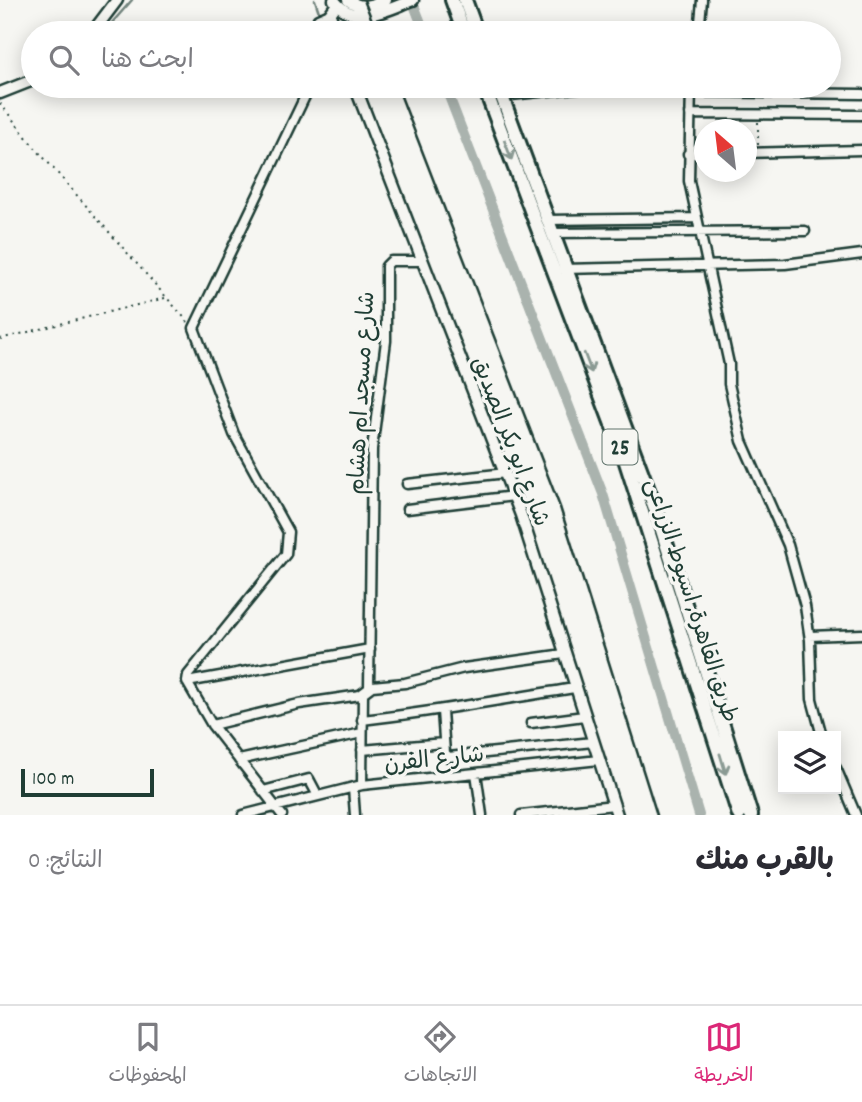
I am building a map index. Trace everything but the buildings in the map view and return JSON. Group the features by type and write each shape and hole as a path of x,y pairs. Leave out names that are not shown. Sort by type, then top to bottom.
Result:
{"highway":[{"path":"452,0 460,21"},
{"path":"465,0 473,21"},
{"name":"طريق القاهرة, اسيوط الزراعى","path":"489,98 559,269 650,513 751,815"},
{"name":"طريق القاهرة, اسيوط الزراعى","path":"503,98 547,220 559,269"},
{"name":"طريق القاهرة, اسيوط الزراعى","path":"685,619 739,815"}],"street":[{"path":"101,21 117,0"},
{"path":"348,0 358,6 376,9"},
{"path":"376,9 386,0"},
{"path":"319,21 335,2 346,13 358,16 413,0"},
{"path":"700,21 702,0"},
{"path":"325,16 328,21"},
{"path":"0,93 21,85"},
{"path":"841,93 862,94"},
{"path":"282,815 212,724 187,682 188,674 286,554 289,543 283,520 234,434 194,328 304,98"},
{"name":"شارع ابو بكر الصديق","path":"360,98 506,473 615,810"},
{"path":"691,98 689,181 729,365 729,384 741,441 788,545 810,636 811,699 821,731"},
{"path":"690,114 862,115"},
{"path":"759,153 862,150"},
{"path":"688,154 694,154"},
{"path":"547,220 697,218"},
{"path":"551,233 805,231"},
{"path":"559,269 804,263 862,254"},
{"name":"شارع مسجد ام هشام","path":"355,815 370,649 372,449 386,348 386,266 391,261 422,261"},
{"path":"407,484 506,473"},
{"path":"407,509 514,496"},
{"path":"810,636 862,634"},
{"path":"187,682 370,649"},
{"path":"212,724 366,690 420,681 476,666 564,654"},
{"path":"362,720 463,709 488,701 575,688"},
{"path":"442,711 444,743 448,757 593,742"},
{"path":"531,723 584,716"},
{"path":"239,760 362,733"},
{"path":"362,750 444,743"},
{"name":"شارع الفرن","path":"243,815 357,787 599,760"},
{"path":"476,773 482,815"},
{"path":"263,791 309,779 318,796"},
{"path":"841,780 856,815"},
{"path":"521,815 615,810"}],"path":[{"path":"0,103 31,144 194,328"},
{"path":"758,114 759,153"},
{"path":"0,339 166,298"}],"waterway":[{"path":"114,21 132,0"},
{"path":"315,0 322,21"},
{"path":"412,0 420,21"},
{"path":"450,98 603,494 699,815"}],"railway":[{"path":"364,0 372,21"},
{"path":"402,98 560,507 657,815"}]}
